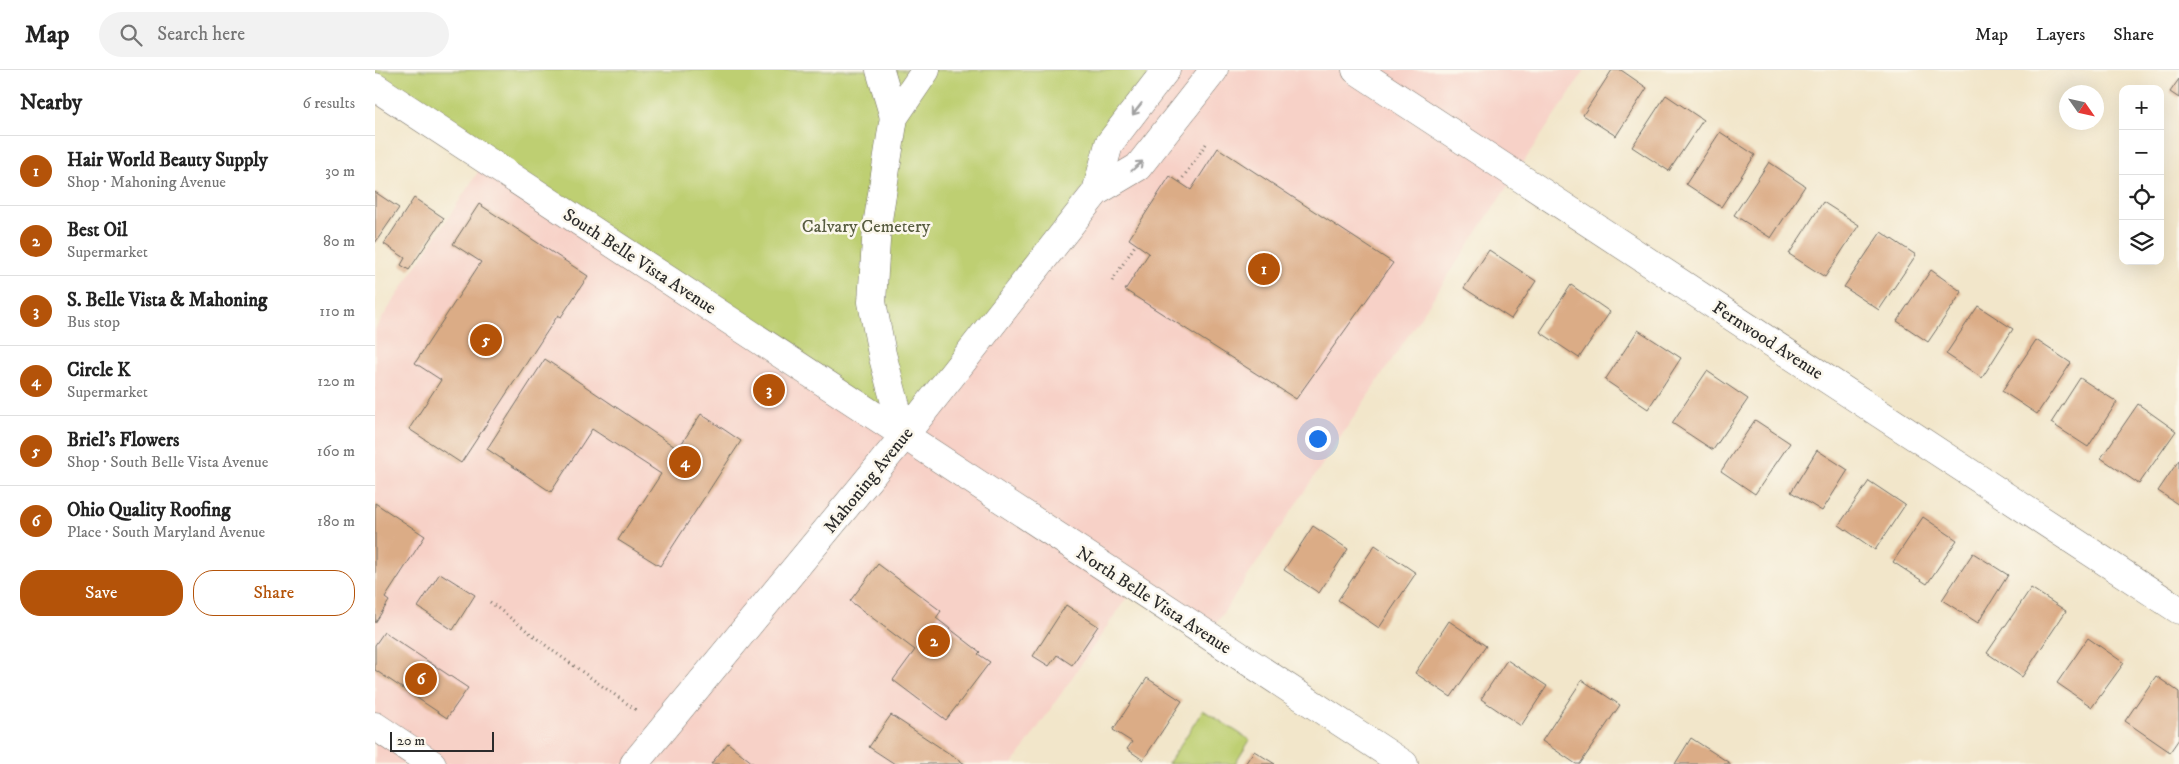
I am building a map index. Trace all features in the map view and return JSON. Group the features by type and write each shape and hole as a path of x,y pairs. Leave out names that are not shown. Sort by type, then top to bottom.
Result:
{"street":[{"path":"880,70 894,117"},
{"path":"888,70 894,117 877,226 873,302 882,354 905,436"},
{"path":"894,117 926,70"},
{"name":"Mahoning Avenue","path":"634,764 905,436 1095,192 1109,144 1166,70"},
{"name":"Mahoning Avenue","path":"1095,192 1138,167 1214,70"},
{"name":"Fernwood Avenue","path":"1356,70 2179,610"},
{"name":"South Belle Vista Avenue","path":"375,87 905,436"},
{"name":"North Belle Vista Avenue","path":"905,436 1404,764"},
{"path":"375,726 432,764"}],"path":[{"path":"1180,182 1208,141"},
{"path":"1112,281 1136,244"},
{"path":"491,602 595,683 663,729"}],"shaded area":[{"path":"1166,70 1585,70 1208,636 1134,587 1013,764 375,764 375,329 486,160"}],"green space":[{"name":"Calvary Cemetery","path":"375,70 1169,70 904,436 375,87"},
{"path":"1203,710 1250,740 1235,764 1168,764"}],"building":[{"path":"1612,70 1621,70 1647,88 1616,136 1583,115"},
{"path":"2179,79 2179,98 2170,92"},
{"path":"1666,95 1703,120 1669,171 1632,147"},
{"path":"1720,132 1755,155 1721,207 1686,184"},
{"path":"1218,148 1393,263 1296,399 1125,290 1149,253 1129,239 1170,176 1191,190"},
{"path":"1769,162 1805,186 1771,238 1734,215"},
{"path":"375,192 399,208 375,243"},
{"path":"414,198 444,218 409,270 401,265 405,258 384,244"},
{"path":"1823,202 1859,225 1825,277 1789,254"},
{"path":"479,204 588,276 561,317 558,315 461,463 409,429 441,380 415,363 481,262 453,244"},
{"path":"1881,232 1916,255 1879,310 1844,287"},
{"path":"1489,250 1536,281 1511,319 1464,288"},
{"path":"1931,270 1962,292 1928,342 1897,321"},
{"path":"1571,285 1610,312 1579,358 1540,332"},
{"path":"1978,306 2013,329 1982,378 1946,354"},
{"path":"1638,330 1681,358 1648,409 1605,380"},
{"path":"2036,340 2071,363 2037,414 2002,391"},
{"path":"545,359 678,449 701,414 741,441 660,566 618,540 661,474 592,429 551,492 487,449"},
{"path":"1707,371 1748,399 1713,450 1672,423"},
{"path":"2080,378 2117,402 2088,447 2051,423"},
{"path":"2138,404 2176,431 2139,484 2101,458"},
{"path":"1755,420 1790,443 1755,494 1721,471"},
{"path":"1817,450 1848,470 1822,511 1791,492"},
{"path":"2179,460 2179,505 2158,491"},
{"path":"1869,481 1905,505 1875,550 1839,525"},
{"path":"375,503 425,536 385,598 389,601 375,623"},
{"path":"1923,517 1957,540 1927,584 1893,562"},
{"path":"1313,526 1348,549 1319,593 1284,570"},
{"path":"1375,545 1416,573 1379,628 1338,600"},
{"path":"1973,553 2008,575 1978,623 1942,600"},
{"path":"878,564 941,611 936,618 990,662 946,720 893,680 915,650 850,601"},
{"path":"440,573 475,595 453,630 418,607"},
{"path":"2031,588 2066,611 2022,677 1987,653"},
{"path":"1066,605 1098,626 1072,665 1057,655 1049,666 1033,656"},
{"path":"1449,621 1486,646 1451,697 1415,673"},
{"path":"384,632 468,688 447,718 375,670 375,645"},
{"path":"2088,638 2124,663 2092,707 2057,683"},
{"path":"1507,660 1547,686 1521,726 1481,699"},
{"path":"2156,676 2179,692 2179,739 2170,752 2125,721"},
{"path":"1147,678 1182,701 1143,760 1127,749 1132,742 1113,730"},
{"path":"1582,680 1620,705 1580,764 1576,764 1542,741"},
{"path":"891,715 965,764 895,764 869,747"},
{"path":"1691,738 1731,764 1675,764"},
{"path":"728,743 754,764 711,764"},
{"path":"1254,751 1275,764 1245,764"}],"place":[{"name":"Hair World Beauty Supply","path":"1264,269"},
{"name":"Briel's Flowers","path":"486,340"},
{"name":"S. Belle Vista & Mahoning","path":"769,390"},
{"name":"Circle K","path":"685,462"},
{"name":"Best Oil","path":"934,641"},
{"name":"Ohio Quality Roofing","path":"421,679"}]}
